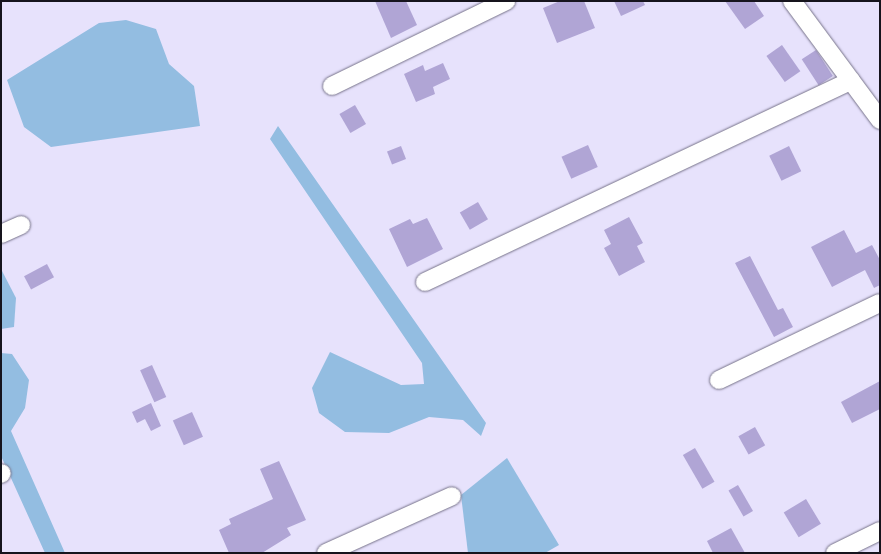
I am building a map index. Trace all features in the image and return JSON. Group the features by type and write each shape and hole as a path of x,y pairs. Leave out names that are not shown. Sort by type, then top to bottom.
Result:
{"street":[{"path":"332,86 506,1"},
{"path":"792,1 880,120"},
{"path":"425,282 851,81"},
{"path":"1,234 21,225"},
{"path":"719,380 880,303"},
{"path":"326,553 452,496"},
{"path":"835,553 880,531"}],"water":[{"path":"126,20 156,29 169,64 194,86 200,126 51,147 24,127 7,80 99,23"},
{"path":"278,126 486,423 481,436 463,420 429,417 389,433 345,432 319,413 312,388 330,352 401,385 424,384 422,363 270,139"},
{"path":"1,269 16,298 14,327 1,329"},
{"path":"1,353 12,354 29,380 25,408 11,431 65,553 45,553 1,456"},
{"path":"507,458 559,545 545,553 468,553 461,495"}],"building":[{"path":"375,1 406,1 417,25 391,38"},
{"path":"560,1 584,1 595,28 557,43 543,8"},
{"path":"614,1 643,1 645,5 621,16"},
{"path":"725,1 754,1 764,16 745,29"},
{"path":"782,45 800,71 785,82 766,56"},
{"path":"816,50 833,76 819,85 802,59"},
{"path":"443,63 450,79 433,87 435,94 416,102 404,74 423,65 425,71"},
{"path":"355,105 366,124 350,133 339,114"},
{"path":"588,145 598,167 571,179 562,157"},
{"path":"401,146 406,159 392,164 387,151"},
{"path":"789,146 801,171 782,181 769,156"},
{"path":"478,202 488,219 470,230 460,212"},
{"path":"629,217 643,243 637,246 645,262 619,276 604,248 611,244 604,230"},
{"path":"427,218 443,249 407,267 389,229 410,219 413,224"},
{"path":"844,230 856,253 872,245 880,260 880,285 874,288 865,270 832,287 811,247"},
{"path":"750,256 778,310 783,308 793,327 774,337 735,263"},
{"path":"47,264 54,277 31,289 24,276"},
{"path":"152,365 166,397 154,402 140,370"},
{"path":"880,381 880,409 852,423 841,402"},
{"path":"151,403 161,426 151,431 145,419 137,423 132,412"},
{"path":"192,412 203,437 184,445 173,421"},
{"path":"755,427 765,445 749,455 738,436"},
{"path":"695,448 714,482 702,489 683,455"},
{"path":"279,461 306,520 287,528 291,535 262,553 229,553 219,530 231,524 229,519 273,499 260,469"},
{"path":"738,485 753,511 743,516 728,491"},
{"path":"806,499 821,524 799,537 784,512"},
{"path":"731,528 745,553 713,553 707,541"}]}
